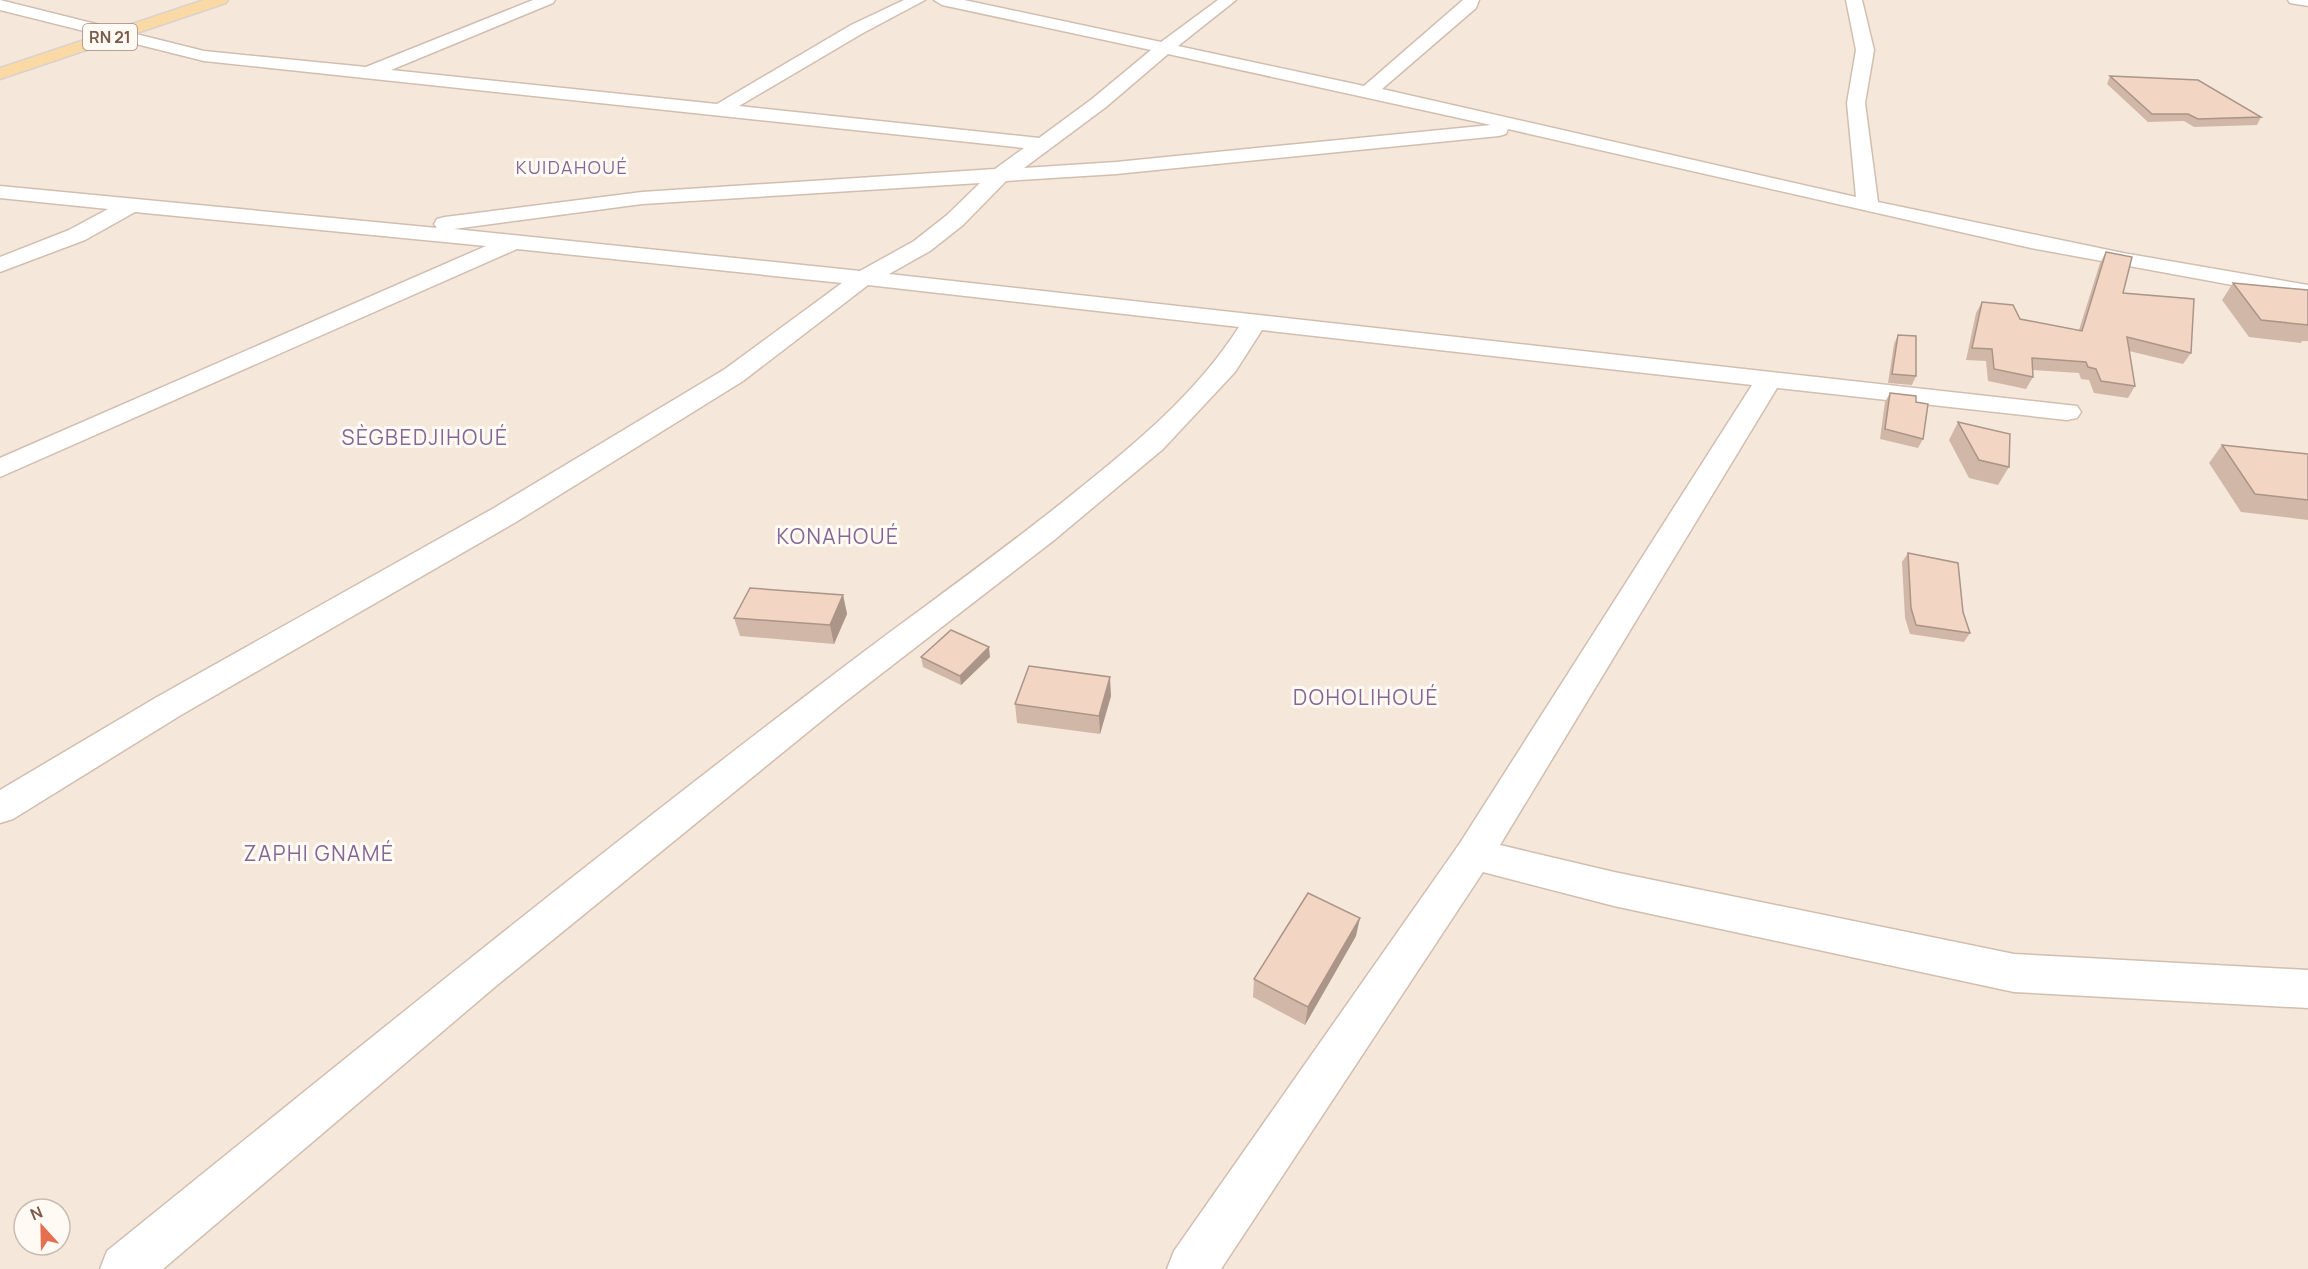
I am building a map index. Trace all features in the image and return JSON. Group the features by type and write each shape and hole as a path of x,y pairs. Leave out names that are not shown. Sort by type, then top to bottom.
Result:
{"main road":[{"name":"RN 21","path":"0,74 220,0"}],"street":[{"path":"368,73 547,0"},
{"path":"720,110 857,29 917,0"},
{"path":"942,0 1369,91 1868,206 2087,252 2308,291"},
{"path":"0,808 169,706 505,515 714,388 860,280 922,246 955,220 998,177 1099,103 1164,48 1228,0"},
{"path":"1369,91 1430,42 1470,4 1471,0"},
{"path":"1854,0 1865,50 1856,103 1868,206"},
{"path":"2296,0 2308,1"},
{"path":"0,5 204,56 1042,144"},
{"path":"399,231 642,198 998,177 1284,153 1528,127"},
{"path":"0,192 134,203 511,244 711,261 860,280 1073,301 1254,324 2067,412"},
{"path":"0,265 77,235 134,203"},
{"path":"0,468 511,244"},
{"path":"125,1269 481,973 829,696 1042,534 1153,443 1226,367 1254,324"},
{"path":"1192,1269 1474,854 1768,380"},
{"path":"1474,854 1614,889 2014,973 2308,989"}],"shaded area":[{"path":"0,0 2308,0 2308,1269 0,1269"}],"building":[{"path":"2110,76 2198,80 2261,117 2198,119 2188,114 2152,114"},
{"path":"2106,252 2132,257 2123,293 2194,299 2191,353 2127,337 2135,386 2101,381 2096,369 2088,367 2086,362 2032,358 2033,377 1994,369 1992,349 1972,348 1982,302 2013,305 2020,319 2082,331"},
{"path":"2233,283 2308,290 2308,325 2261,320"},
{"path":"1898,335 1916,336 1916,376 1892,374"},
{"path":"1890,393 1916,396 1916,402 1928,404 1923,439 1885,429"},
{"path":"1958,422 2010,434 2009,467 1979,460"},
{"path":"2222,445 2308,454 2308,500 2255,494"},
{"path":"1908,553 1958,563 1963,612 1970,633 1916,625 1911,608"},
{"path":"750,588 843,595 830,625 734,618"},
{"path":"951,630 989,647 960,676 921,657"},
{"path":"1029,666 1110,677 1099,716 1015,704"},
{"path":"1308,893 1360,918 1308,1007 1254,979"}],"district":[{"name":"KUIDAHOUÉ","path":"572,168"},
{"name":"SÈGBEDJIHOUÉ","path":"425,438"},
{"name":"KONAHOUÉ","path":"838,537"},
{"name":"DOHOLIHOUÉ","path":"1366,698"},
{"name":"ZAPHI GNAMÉ","path":"319,854"}]}
